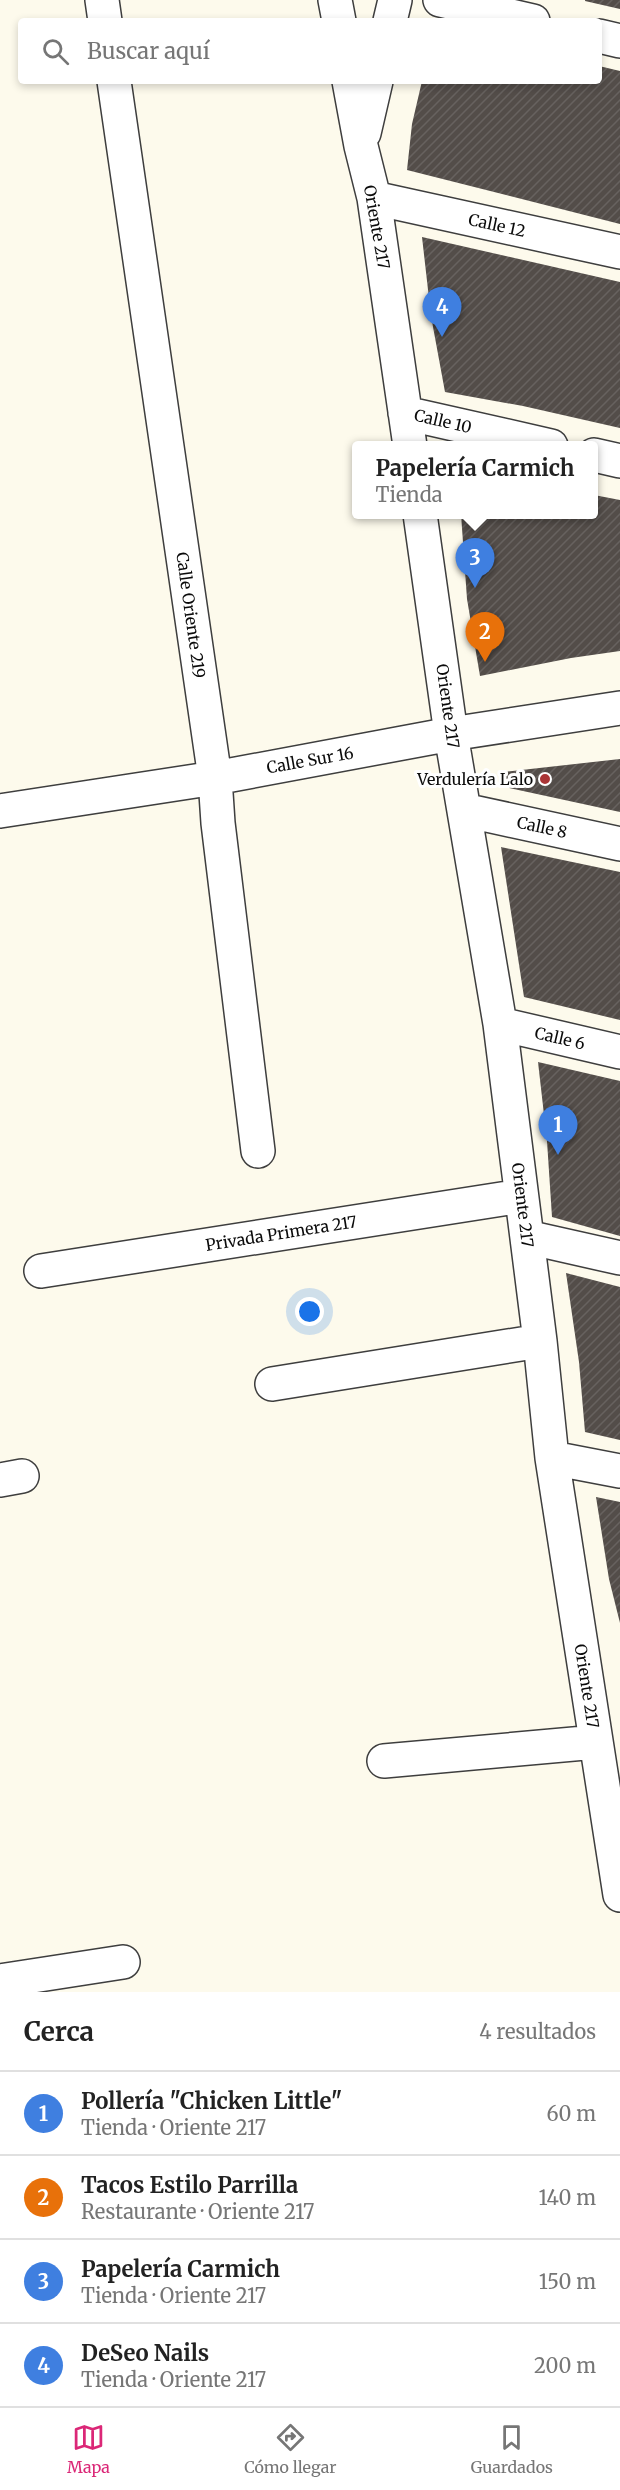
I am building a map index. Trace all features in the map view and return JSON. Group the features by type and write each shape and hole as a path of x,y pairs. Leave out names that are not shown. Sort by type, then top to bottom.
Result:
{"street":[{"path":"102,0 105,18"},
{"path":"336,0 339,18"},
{"path":"391,18 395,0"},
{"path":"440,0 520,18"},
{"path":"602,37 620,41"},
{"name":"Calle Oriente 219","path":"114,84 215,778 218,823 258,1151"},
{"name":"Oriente 217","path":"350,84 361,146 374,198 409,441"},
{"path":"361,146 375,84"},
{"name":"Calle 12","path":"374,198 620,252"},
{"name":"Calle 10","path":"405,413 529,441"},
{"path":"598,456 620,461"},
{"name":"Oriente 217","path":"421,519 451,734 500,1024 540,1341 552,1458 620,1895"},
{"name":"Calle Sur 16","path":"0,811 215,778 451,734 620,708"},
{"name":"Calle 8","path":"464,810 620,844"},
{"name":"Calle 6","path":"500,1024 620,1052"},
{"name":"Privada Primera 217","path":"41,1270 521,1196"},
{"path":"527,1237 620,1258"},
{"path":"272,1384 540,1341"},
{"path":"552,1458 620,1472"},
{"path":"384,1761 596,1742"},
{"path":"0,1981 123,1962"}],"building":[{"path":"620,0 620,9 585,1"},
{"path":"602,67 620,71 620,224 407,170 412,124 421,84 602,84"},
{"path":"422,237 620,282 620,428 523,406 445,392 431,316"},
{"path":"598,496 620,500 620,651 480,676 467,599 461,519 598,519"},
{"name":"Verdulería Lalo","path":"620,759 620,812 500,786 503,772"},
{"path":"501,847 620,872 620,1020 524,997"},
{"path":"538,1062 620,1081 620,1236 552,1217 547,1141"},
{"path":"566,1273 620,1287 620,1440 585,1432 579,1362"},
{"path":"596,1497 620,1502 620,1623 609,1579"}],"place":[{"name":"DeSeo Nails","path":"442,337"},
{"name":"Papelería Carmich","path":"475,588"},
{"name":"Tacos Estilo Parrilla","path":"485,662"},
{"name":"Verdulería Lalo","path":"545,779"},
{"name":"Pollería \"Chicken Little\"","path":"558,1155"}]}
